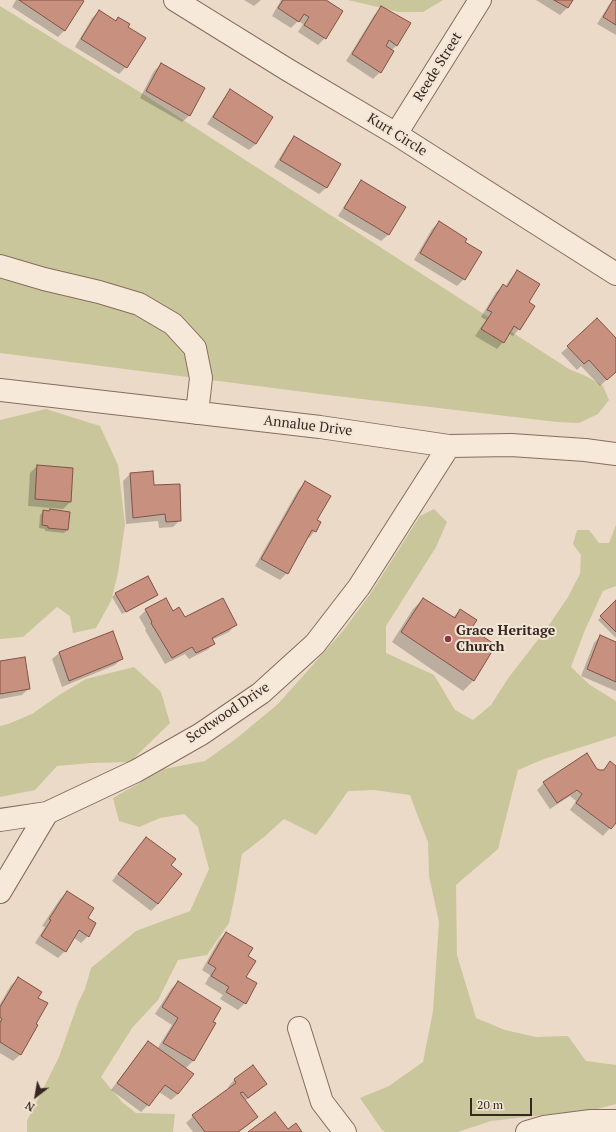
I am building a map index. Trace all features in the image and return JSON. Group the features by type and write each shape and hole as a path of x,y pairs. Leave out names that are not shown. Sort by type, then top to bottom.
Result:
{"street":[{"name":"Kurt Circle","path":"175,0 288,70 396,134 616,274"},
{"name":"Reede Street","path":"396,134 480,0"},
{"path":"0,266 139,304 173,324 195,348 201,378 197,413"},
{"name":"Annalue Drive","path":"0,390 320,427 449,446 511,445 585,450 616,454"},
{"name":"Scotwood Drive","path":"0,820 47,813 136,771 201,734 261,693 315,644 355,593 449,446"},
{"path":"0,892 47,813"},
{"path":"299,1028 322,1102 345,1132"},
{"path":"527,1132 544,1127 591,1121 616,1121"}],"shaded area":[{"path":"348,0 443,0 423,12 399,12"},
{"path":"0,6 143,94 569,369 588,377 603,386 609,400 598,414 579,423 557,422 328,395 0,353"},
{"path":"46,409 100,426 118,465 125,524 118,573 111,601 96,628 73,633 70,616 57,607 23,637 0,639 0,420"},
{"path":"434,509 447,522 436,547 386,626 386,653 434,675 455,710 473,720 491,705 509,677 547,628 568,597 580,574 581,555 573,544 577,530 589,530 599,543 609,543 616,525 616,586 603,591 585,630 571,667 590,685 616,701 616,736 544,759 518,770 498,849 456,885 457,955 476,1018 505,1030 536,1037 568,1036 586,1061 616,1065 616,1104 597,1109 491,1121 458,1132 385,1132 382,1130 360,1098 389,1086 423,1062 433,1011 439,922 429,876 428,842 410,795 374,790 348,791 316,835 284,819 242,854 229,923 207,955 178,960 158,1000 132,1028 101,1077 122,1102 136,1113 175,1114 173,1132 27,1132 27,1121 59,1057 78,1003 85,989 91,968 136,931 190,911 209,869 198,827 184,814 160,818 139,827 119,821 113,798 164,769 205,761 237,738 278,704 343,631 371,593 420,516"},
{"path":"134,667 161,692 170,723 130,762 57,766 35,790 0,797 0,726 32,714 59,695 86,679"}],"building":[{"path":"19,0 82,0 84,1 65,31"},
{"path":"283,0 326,0 343,11 326,39 304,25 309,17 304,14 299,22 278,8"},
{"path":"554,0 573,0 568,8"},
{"path":"613,0 616,0 616,25 603,17"},
{"path":"381,6 411,23 397,46 389,40 386,46 394,51 381,73 352,54"},
{"path":"99,10 116,21 118,17 130,24 128,27 146,38 127,68 81,39"},
{"path":"161,63 205,88 190,116 146,91"},
{"path":"230,89 273,117 256,144 213,117"},
{"path":"294,136 341,164 327,188 280,160"},
{"path":"361,180 406,207 389,235 344,208"},
{"path":"439,221 467,239 465,242 482,252 465,280 420,253"},
{"path":"517,270 540,284 529,302 535,306 520,330 514,326 504,343 481,329 492,312 487,310 503,284 507,287"},
{"path":"597,318 616,338 616,372 607,380 589,360 584,364 567,346"},
{"path":"37,465 73,468 71,502 35,499"},
{"path":"153,471 154,485 180,484 181,521 166,522 165,514 133,518 130,473"},
{"path":"305,481 331,496 317,520 321,522 316,532 312,530 288,574 261,559"},
{"path":"50,509 70,512 68,530 48,528 48,526 42,525 43,510 49,511"},
{"path":"148,576 158,595 126,612 115,593"},
{"path":"166,598 173,611 179,607 185,617 223,598 237,625 212,638 215,644 196,653 192,647 172,658 151,623 152,622 145,609"},
{"name":"Grace Heritage Church","path":"423,598 455,618 460,609 477,620 471,629 496,645 474,681 401,632"},
{"path":"616,600 616,632 600,616"},
{"path":"113,631 123,659 69,681 59,652"},
{"path":"600,635 616,642 616,682 587,669"},
{"path":"25,657 30,689 0,694 0,661"},
{"path":"587,753 597,769 604,770 610,761 616,766 616,823 611,829 576,803 582,794 577,790 557,803 543,782"},
{"path":"146,837 176,859 171,865 182,874 158,904 118,874"},
{"path":"67,891 94,908 88,918 96,923 89,937 79,930 66,952 41,936 51,920 49,919"},
{"path":"226,932 253,948 248,956 256,961 246,977 257,983 246,1004 226,992 229,987 211,976 216,968 208,963"},
{"path":"18,977 42,992 38,998 48,1003 36,1024 38,1025 21,1055 0,1042 0,1023 2,1019 0,1017 0,1007"},
{"path":"178,981 221,1008 213,1022 216,1023 194,1061 163,1043 178,1018 162,1007"},
{"path":"148,1041 194,1074 178,1094 165,1085 149,1106 117,1083"},
{"path":"253,1065 267,1084 248,1098 243,1092 240,1093 258,1117 238,1132 205,1132 192,1115 236,1083 234,1079"},
{"path":"275,1112 288,1129 296,1123 302,1132 248,1132"}],"place":[{"name":"Grace Heritage Church","path":"448,639"}]}
